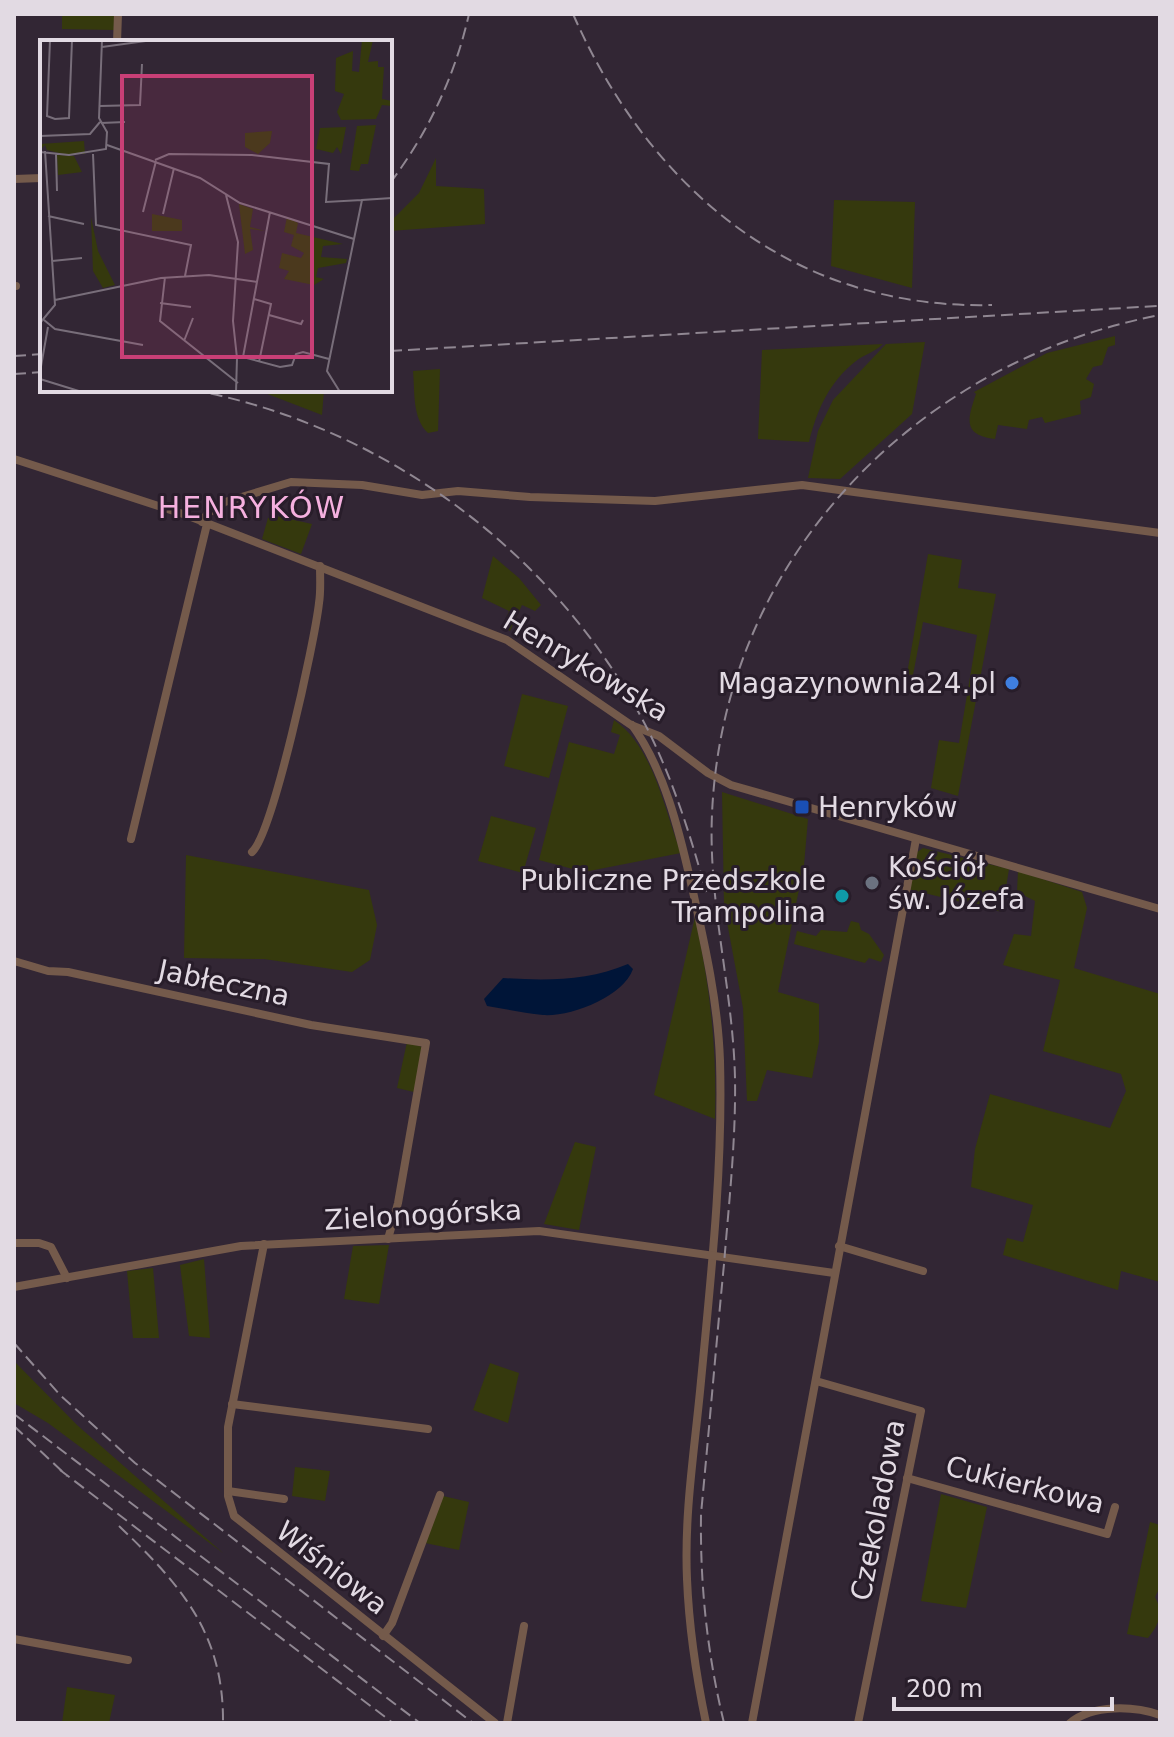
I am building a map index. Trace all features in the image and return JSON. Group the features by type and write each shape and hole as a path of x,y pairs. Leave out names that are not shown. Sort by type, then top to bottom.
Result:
{"street":[{"path":"117,40 118,14"},
{"path":"14,179 40,178"},
{"name":"Henrykowska","path":"14,459 204,523 507,640 631,725 659,736 708,773 731,785 1160,909"},
{"path":"131,839 204,523 225,502 291,482 350,484 422,495 458,491 655,501 802,485 1110,529 1160,533"},
{"path":"252,852 262,838 287,746 319,605 320,566"},
{"path":"631,725 645,743 683,850 711,978 720,1062 719,1136 687,1513 692,1654 706,1723"},
{"path":"752,1723 916,839"},
{"name":"Jabłeczna","path":"14,961 48,971 82,974 311,1025 426,1043 398,1203 388,1239"},
{"name":"Zielonogórska","path":"14,1287 264,1244 539,1231 834,1273"},
{"path":"14,1243 39,1243 51,1247 67,1278"},
{"name":"Wiśniowa","path":"264,1244 228,1427 230,1507 241,1526 495,1723"},
{"path":"839,1246 923,1271"},
{"name":"Czekoladowa","path":"816,1381 921,1411 858,1723"},
{"path":"232,1404 428,1429"},
{"name":"Cukierkowa","path":"907,1478 1107,1534 1115,1507"},
{"path":"228,1491 284,1499"},
{"path":"383,1636 392,1623 440,1495"},
{"path":"507,1723 524,1626"},
{"path":"14,1639 128,1660"},
{"path":"1070,1723 1079,1717 1121,1707 1160,1715"}],"green space":[{"path":"62,14 114,14 114,30 62,29"},
{"path":"436,158 436,186 484,189 485,224 392,231 392,220 419,193"},
{"path":"834,200 915,202 912,288 831,266"},
{"path":"1115,336 1115,345 1108,347 1102,365 1093,367 1086,379 1094,384 1091,397 1080,401 1081,414 1045,423 1042,417 1029,420 1027,429 998,425 995,439 973,430 970,419 974,392 1047,353"},
{"path":"925,342 912,414 840,479 808,478 818,431 833,400 886,344"},
{"path":"883,344 856,361 831,387 820,408 809,442 758,439 762,350"},
{"path":"440,369 438,431 428,433 417,412 413,371"},
{"path":"262,392 324,392 322,415"},
{"path":"276,516 312,524 301,554 262,539 268,518"},
{"path":"928,554 962,560 958,588 996,594 958,796 931,788 939,740 959,743 977,635 923,622 913,675 907,674"},
{"path":"493,556 519,578 541,605 535,611 522,605 510,631 502,627 509,611 482,598"},
{"path":"522,694 568,706 549,778 504,766"},
{"path":"614,720 628,732 648,763 681,853 584,872 539,860 569,742 614,754 620,735 611,732"},
{"path":"722,792 808,819 804,865 778,992 819,1004 819,1042 812,1078 767,1070 757,1101 747,1101 743,1008 724,906"},
{"path":"491,816 536,828 523,873 478,861"},
{"path":"923,848 1009,869 1002,912 908,889 917,852"},
{"path":"186,855 369,890 377,925 370,960 352,972 264,959 184,958"},
{"path":"1018,871 1082,892 1087,908 1074,968 1160,994 1160,1282 1121,1271 1118,1290 1003,1255 1007,1238 1023,1242 1033,1205 971,1187 975,1149 990,1094 1110,1128 1126,1091 1121,1074 1043,1051 1060,980 1003,965 1014,934 1031,936 1035,901 1017,892"},
{"path":"695,917 711,1018 715,1119 654,1095"},
{"path":"851,921 859,923 861,930 869,934 884,955 881,962 869,958 865,963 794,944 797,931 816,936 821,930 847,932"},
{"path":"407,1042 422,1047 414,1092 397,1088"},
{"path":"575,1142 596,1147 579,1230 544,1224"},
{"path":"389,1245 379,1304 344,1299 353,1246"},
{"path":"204,1259 210,1338 189,1336 180,1265"},
{"path":"153,1268 159,1338 133,1338 127,1271"},
{"path":"14,1361 77,1425 223,1553 48,1423 14,1403"},
{"path":"490,1363 519,1373 508,1423 473,1410"},
{"path":"295,1467 330,1471 325,1501 292,1496"},
{"path":"941,1494 987,1507 966,1608 921,1601"},
{"path":"443,1496 469,1502 459,1550 425,1543"},
{"path":"1150,1522 1160,1525 1160,1587 1155,1597 1160,1613 1148,1638 1127,1634"},
{"path":"67,1687 115,1695 109,1723 62,1723"}],"water":[{"path":"628,964 633,969 619,988 595,1003 567,1013 543,1015 522,1012 487,1006 484,999 503,978 567,978 598,974"}],"railway":[{"path":"392,180 428,124 448,82 469,14"},
{"path":"573,14 605,77 643,134 687,184 737,227 792,261 853,286 920,301 992,305"},
{"path":"392,351 1157,306"},
{"path":"724,1723 706,1619 701,1514 734,1124 733,1045 712,847 712,814 724,721 752,635 794,556 848,486 913,426 988,377 1071,339 1160,315"},
{"path":"14,356 40,354"},
{"path":"14,374 40,372"},
{"path":"201,392 264,408 333,434 399,468 460,508 516,556 567,609 612,668 649,732 681,810 706,892"},
{"path":"14,1343 60,1395 135,1463 473,1723"},
{"path":"14,1414 420,1723"},
{"path":"14,1426 67,1476"},
{"path":"60,1470 393,1723"},
{"path":"119,1526 179,1590 207,1636 216,1662 223,1723"}],"place":[{"name":"Magazynownia24.pl","path":"1012,683"},
{"name":"Henryków","path":"802,807"},
{"name":"Kościół św. Józefa","path":"872,883"},
{"name":"Publiczne Przedszkole Trampolina","path":"842,896"}],"district":[{"name":"HENRYKÓW","path":"252,507"}]}
